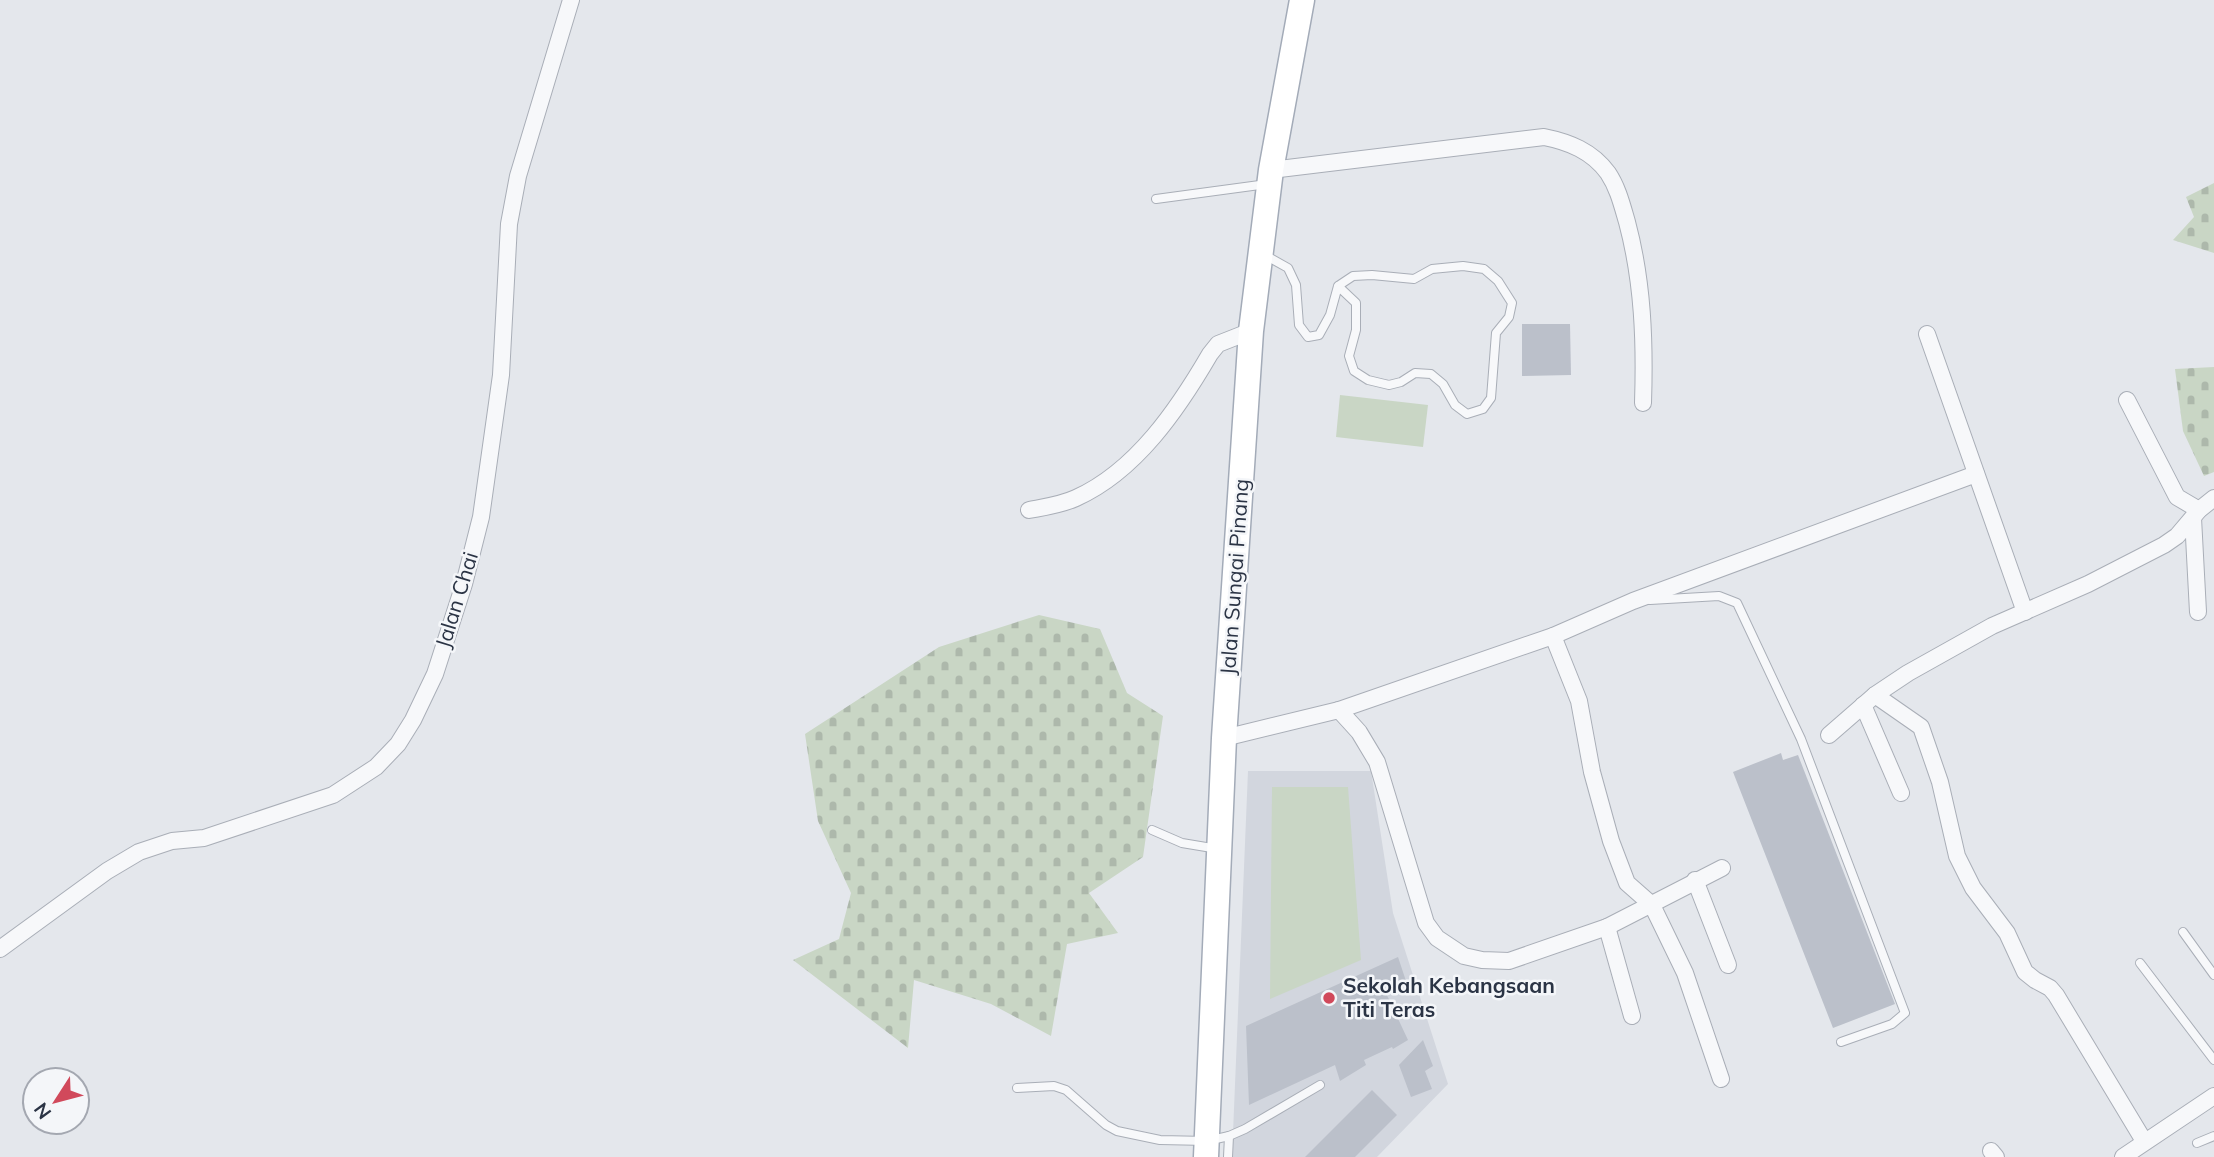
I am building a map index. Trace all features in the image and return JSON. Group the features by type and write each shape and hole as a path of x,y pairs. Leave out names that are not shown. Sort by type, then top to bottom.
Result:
{"main road":[{"name":"Jalan Sungai Pinang","path":"1214,1145 1224,738 1251,331 1270,177 1302,0"}],"street":[{"name":"Jalan Chai","path":"0,949 107,871 139,852 172,841 204,838 333,795 348,787 376,767 398,744 414,720 435,674 464,583 481,517 501,374 509,224 518,176 571,0"},
{"path":"1270,177 1544,137 1568,142 1590,155 1607,172 1620,194 1633,245 1641,298 1643,403"},
{"path":"1029,510 1075,498 1105,480 1134,456 1163,425 1219,344 1251,331"},
{"path":"1927,334 2025,612"},
{"path":"2127,400 2177,497 2196,514 2198,612"},
{"path":"1224,738 1339,710 1553,636 1633,601 1976,474"},
{"path":"1829,735 1869,700 1908,673 1992,626 2088,584 2164,545 2177,536 2214,498"},
{"path":"1553,636 1579,701 1592,772 1611,841 1628,883 1652,905 1685,973 1721,1079"},
{"path":"1869,700 1901,793"},
{"path":"1869,700 1921,727 1940,782 1956,856 1973,888 2007,933 2025,972 2056,995 2144,1141"},
{"path":"1339,710 1364,739 1377,762 1426,923 1437,938 1464,956 1509,961 1607,927 1722,868"},
{"path":"1695,880 1728,965"},
{"path":"1607,927 1632,1016"},
{"path":"2123,1157 2214,1096"}],"lane":[{"path":"1156,198 1270,177"},
{"path":"1261,252 1288,268 1296,285 1298,325 1308,337 1319,335 1339,286 1353,276 1414,279 1432,270 1463,266 1484,269 1498,281 1512,303 1509,317 1496,333 1491,398 1483,409 1467,414 1455,405 1443,384 1431,374 1415,373 1401,382 1389,385 1368,380 1354,371 1349,356 1356,330 1356,303 1339,286"},
{"path":"1633,601 1719,596 1737,603 1801,738 1905,1013 1892,1024 1841,1042"},
{"path":"1152,830 1182,843 1221,850"},
{"path":"2183,932 2214,975"},
{"path":"2140,963 2214,1060"},
{"path":"1017,1088 1055,1086 1066,1090 1106,1125 1117,1131 1160,1140 1214,1145 1320,1085"},
{"path":"2197,1143 2214,1136"},
{"path":"1214,1145 1228,1157"}],"shaded area":[{"name":"Sekolah Kebangsaan Titi Teras","path":"1248,771 1371,771 1393,913 1448,1084 1377,1157 1232,1157"}],"green space":[{"path":"2214,183 2214,253 2173,240 2194,217 2186,197"},
{"path":"2214,367 2214,472 2204,476 2183,431 2175,369"},
{"path":"1340,395 1428,405 1423,447 1336,437"},
{"path":"1039,615 1100,629 1127,693 1163,716 1143,857 1089,893 1118,933 1067,944 1051,1036 991,1004 914,980 908,1048 793,960 839,939 851,893 818,821 805,734 939,647"},
{"path":"1272,787 1348,787 1361,960 1270,999"}],"building":[{"path":"1522,324 1570,324 1571,375 1522,376"},
{"path":"1781,753 1783,760 1798,755 1895,1004 1833,1028 1733,772"},
{"name":"Sekolah Kebangsaan Titi Teras","path":"1398,957 1407,984 1386,993 1408,1040 1364,1060 1366,1065 1340,1081 1335,1065 1249,1105 1246,1026"},
{"name":"Sekolah Kebangsaan Titi Teras","path":"1423,1040 1433,1066 1425,1071 1432,1089 1411,1097 1399,1065"},
{"path":"1372,1090 1397,1115 1355,1157 1305,1157"}],"place":[{"name":"Sekolah Kebangsaan Titi Teras","path":"1329,998"}]}
